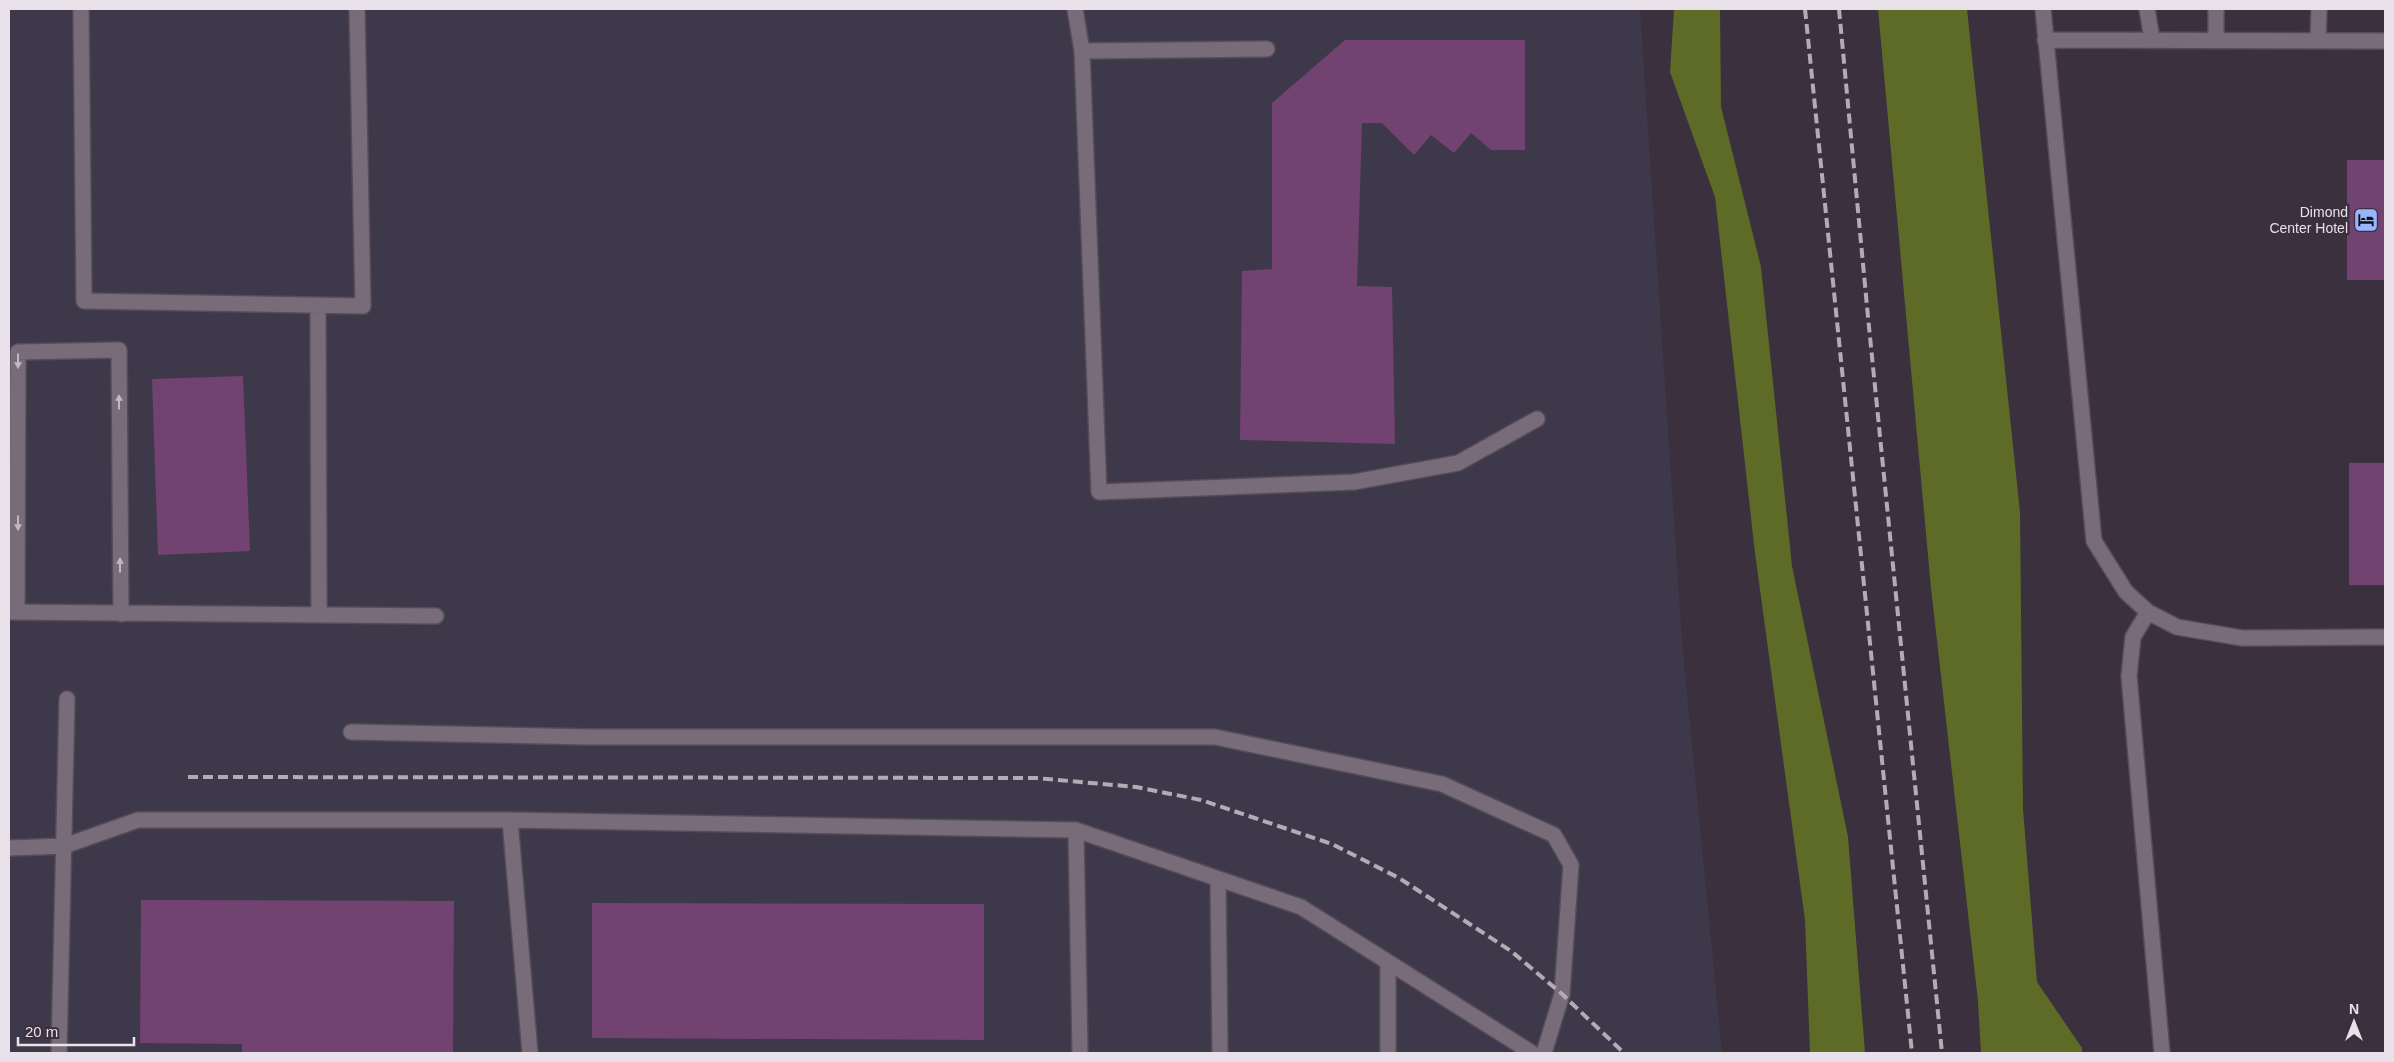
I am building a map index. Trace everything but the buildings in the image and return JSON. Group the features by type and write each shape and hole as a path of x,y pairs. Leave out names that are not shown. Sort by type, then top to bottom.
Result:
{"lane":[{"path":"81,9 84,301 363,306 357,9"},
{"path":"1075,9 1082,51 1099,492 1354,482 1458,462 1537,419"},
{"path":"2043,9 2094,541 2126,592 2148,612 2177,627 2242,638 2385,637"},
{"path":"2147,9 2152,39"},
{"path":"2216,9 2216,41"},
{"path":"2318,41 2319,9"},
{"path":"2045,40 2385,41"},
{"path":"1082,51 1267,49"},
{"path":"318,306 320,615"},
{"path":"121,614 119,350 18,352 13,612 121,614 436,616"},
{"path":"2148,612 2133,637 2129,676 2162,1053"},
{"path":"59,1053 68,698"},
{"path":"350,732 590,738 1215,738 1442,784 1554,835 1571,864 1562,994 1544,1053"},
{"path":"9,848 64,846 138,820 510,820 1076,830 1302,907 1532,1053"},
{"path":"510,820 530,1053"},
{"path":"1076,830 1080,1053"},
{"path":"1218,879 1220,1053"},
{"path":"1388,962 1388,1053"}],"shaded area":[{"path":"9,9 1640,9 1682,642 1722,1053 9,1053"}],"green space":[{"path":"1674,9 1720,9 1721,107 1761,267 1792,566 1848,837 1865,1053 1810,1053 1805,920 1755,553 1715,197 1670,72"},
{"path":"1878,9 1967,9 2020,512 2023,809 2037,982 2082,1048 2082,1053 1981,1053 1978,1001 1931,588"}],"railway":[{"path":"1805,9 1912,1053"},
{"path":"1839,9 1942,1053"},
{"path":"188,777 1036,778 1136,787 1201,800 1332,844 1399,878 1511,951 1562,994 1624,1053"}],"place":[{"name":"Dimond Center Hotel","path":"2366,220"}]}
